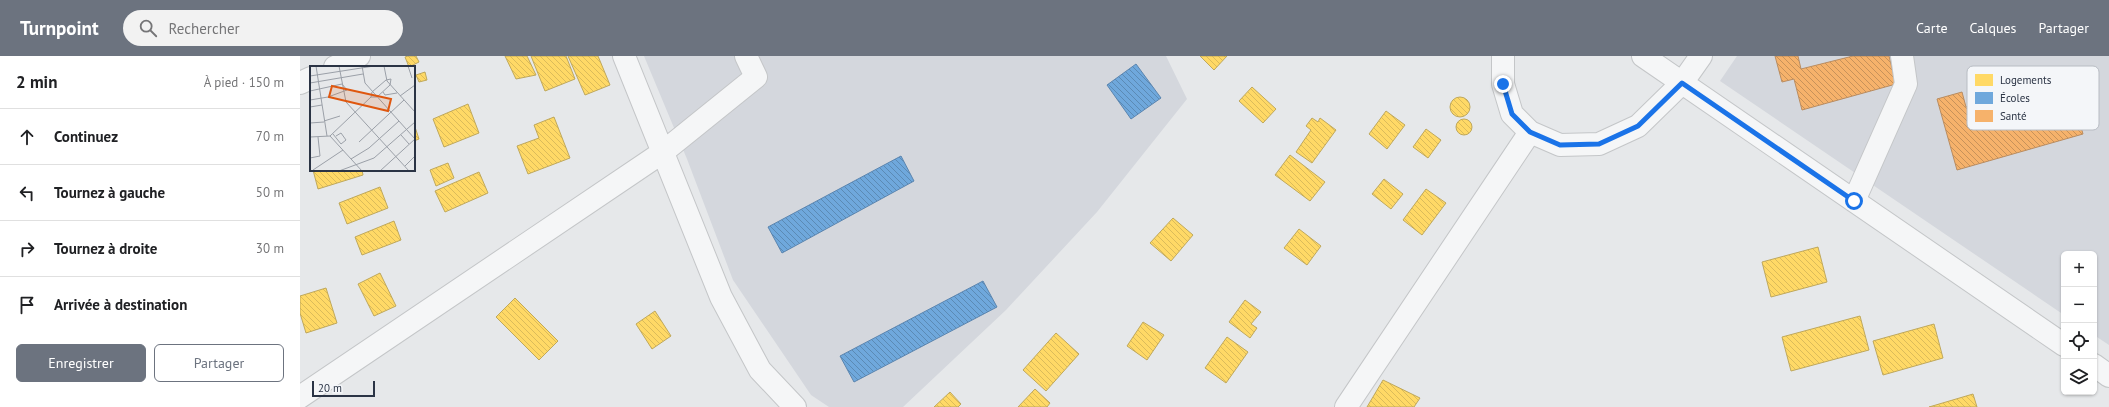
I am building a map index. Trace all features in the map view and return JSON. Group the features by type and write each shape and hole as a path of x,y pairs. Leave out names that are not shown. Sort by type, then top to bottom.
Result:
{"street":[{"path":"337,66 359,56"},
{"path":"624,56 721,297 760,370 796,407"},
{"path":"300,397 663,152 756,77 746,56"},
{"path":"1503,56 1503,84 1512,114 1530,132 1560,145 1599,144 1638,126 1682,83 1701,56"},
{"path":"1643,56 2061,343"},
{"path":"1854,201 1906,84 1902,56"},
{"path":"300,83 310,78"},
{"path":"1346,407 1530,132"},
{"path":"2097,368 2109,376"}],"shaded area":[{"path":"644,56 1166,56 1187,99 1097,212 1006,310 903,407 829,407 811,395 733,280 687,159"},
{"path":"1737,56 2109,56 2109,345 2097,337 2097,251 2061,251 2061,313 1720,81"}],"building: Logements":[{"path":"416,56 419,62 409,66 405,57"},
{"path":"505,56 527,56 536,75 516,79"},
{"path":"531,56 566,56 575,79 545,91"},
{"path":"568,56 598,56 610,85 585,95"},
{"path":"1200,56 1227,56 1214,70"},
{"path":"425,72 427,80 419,82 416,75"},
{"path":"1252,87 1276,109 1263,123 1239,101"},
{"path":"1460,97 1467,100 1470,107 1467,114 1460,117 1453,114 1450,107 1453,100"},
{"path":"468,104 479,133 444,147 433,119"},
{"path":"1386,111 1405,125 1387,149 1369,134"},
{"path":"554,117 570,158 528,174 517,146 539,138 534,125"},
{"path":"1312,118 1318,122 1320,118 1336,130 1312,163 1296,152 1311,130 1306,126"},
{"path":"1464,119 1471,124 1472,127 1467,134 1464,135 1457,130 1456,127 1461,120"},
{"path":"415,127 419,139 415,141"},
{"path":"1426,129 1441,140 1428,158 1413,147"},
{"path":"1290,155 1325,182 1310,201 1275,175"},
{"path":"448,163 454,178 436,186 430,170"},
{"path":"313,171 362,171 363,175 318,189"},
{"path":"479,172 488,193 445,212 435,191"},
{"path":"1384,179 1403,194 1391,209 1372,194"},
{"path":"380,187 388,208 347,224 339,203"},
{"path":"1426,189 1446,203 1422,235 1403,220"},
{"path":"1173,218 1193,235 1171,261 1150,243"},
{"path":"394,221 401,240 362,255 355,237"},
{"path":"1299,229 1321,246 1307,265 1284,248"},
{"path":"1818,247 1827,282 1771,297 1762,262"},
{"path":"380,273 396,306 374,316 358,284"},
{"path":"326,288 337,323 306,333 300,313 300,296"},
{"path":"515,298 558,341 539,360 496,317"},
{"path":"1245,300 1261,312 1251,324 1257,328 1250,338 1229,322"},
{"path":"655,311 671,336 652,349 636,324"},
{"path":"1860,316 1869,350 1791,371 1782,337"},
{"path":"1143,322 1164,335 1147,360 1127,346"},
{"path":"1934,324 1943,358 1883,375 1873,341"},
{"path":"1056,333 1079,354 1046,391 1023,370"},
{"path":"1227,337 1248,352 1226,383 1205,368"},
{"path":"1383,380 1420,398 1414,407 1367,407"},
{"path":"1035,389 1050,403 1047,407 1018,407"},
{"path":"950,392 961,404 958,407 934,407"},
{"path":"1973,394 1977,407 1929,407"}],"building: Écoles":[{"path":"1136,64 1161,98 1131,119 1107,85"},
{"path":"901,156 914,181 782,253 768,227"},
{"path":"983,281 997,307 854,382 840,356"}],"building: Santé":[{"path":"1775,56 1798,56 1801,69 1853,56 1889,56 1896,84 1802,110 1794,79 1782,82"},
{"path":"1962,92 1966,107 1967,130 2082,130 2083,134 1957,170 1937,99"}],"route":[{"path":"1503,84 1512,114 1530,132 1560,145 1599,144 1638,126 1682,83 1854,201"}]}
